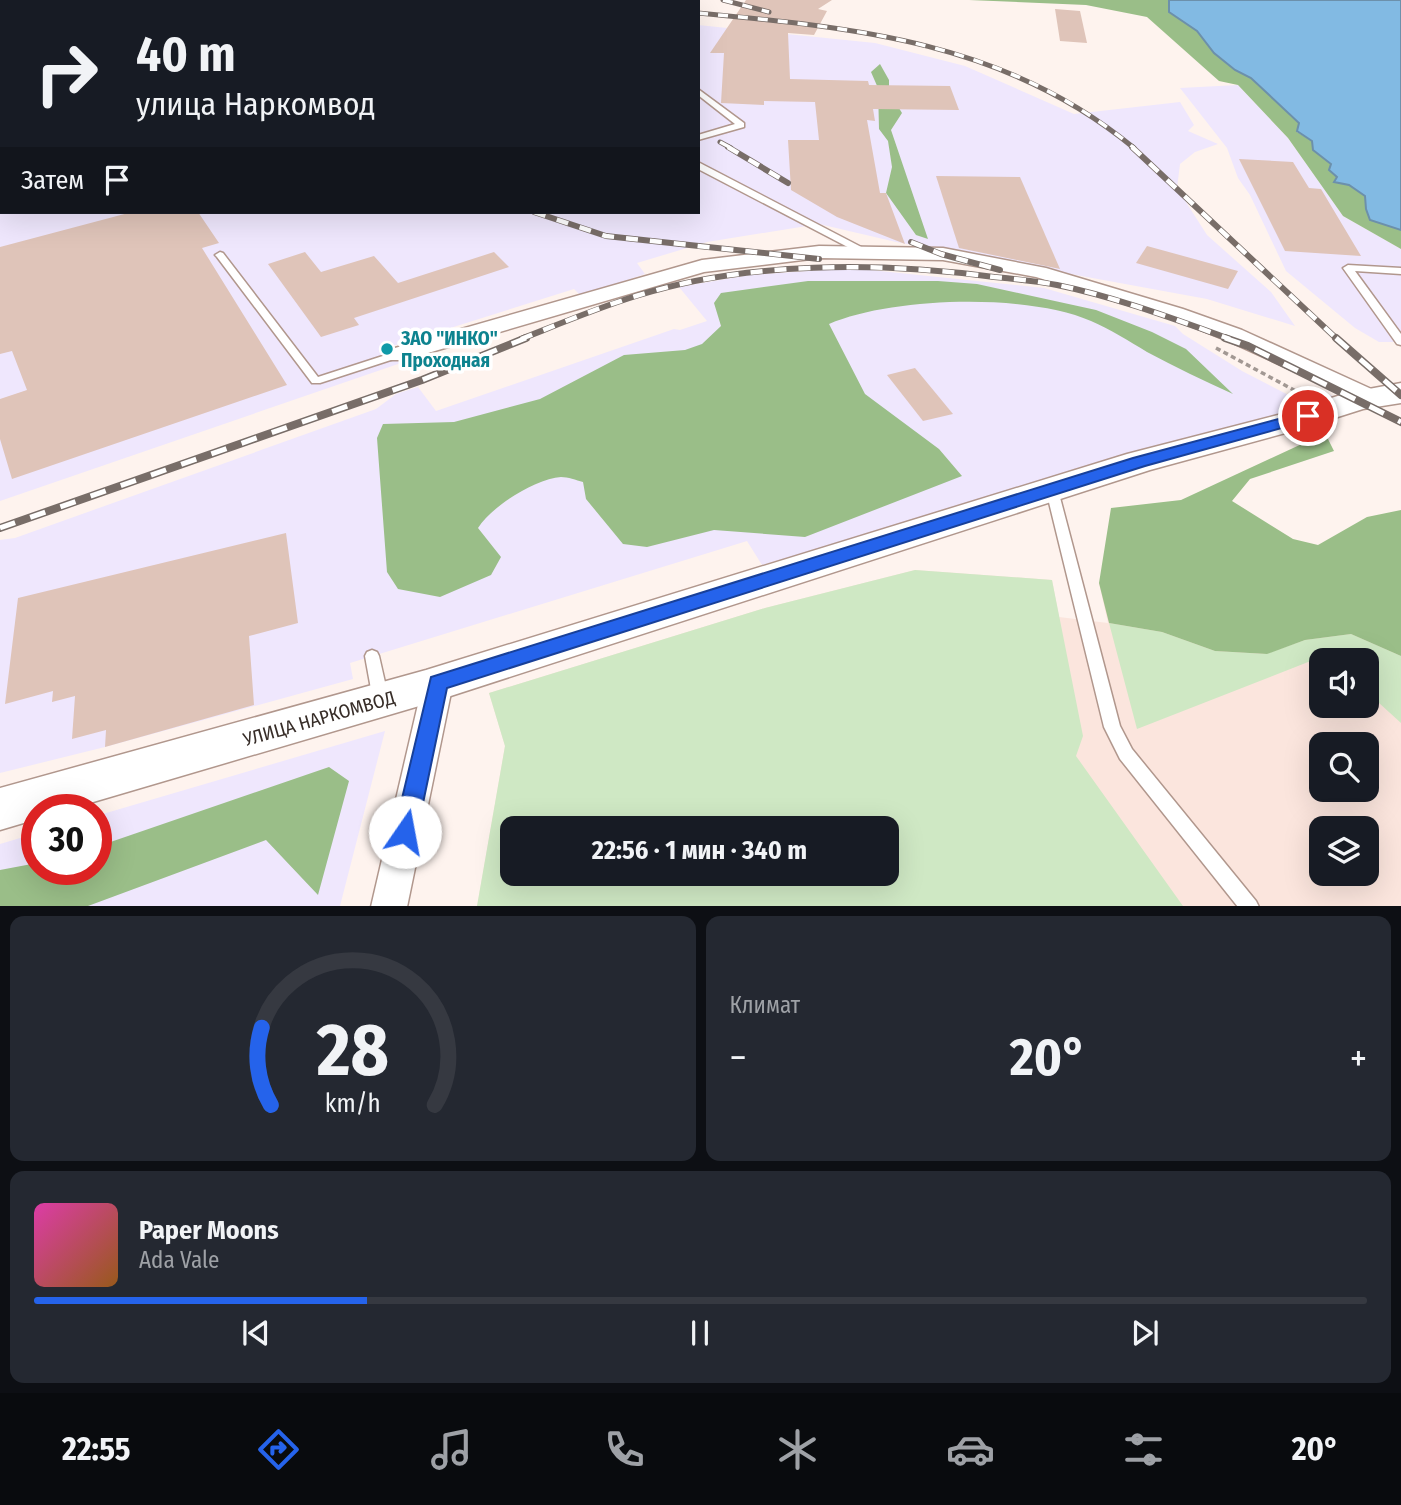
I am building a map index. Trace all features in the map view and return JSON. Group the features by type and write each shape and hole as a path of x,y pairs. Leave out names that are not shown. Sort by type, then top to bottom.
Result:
{"street":[{"path":"396,355 702,266 819,252 943,254 1077,282 1176,313 1234,335 1370,397"},
{"name":"УЛИЦА НАРКОМВОД","path":"0,809 438,683 1051,486 1370,397 1401,393"},
{"path":"389,906 438,683"}],"lane":[{"path":"700,93 741,125 700,137"},
{"path":"700,166 864,252"},
{"path":"220,255 316,381 396,355"},
{"path":"1401,271 1348,268 1401,342"},
{"path":"1051,486 1112,727 1126,754 1250,906"},
{"path":"372,656 381,700"}],"path":[{"path":"1211,345 1327,410"}],"shaded area":[{"path":"700,25 875,43 965,66 1074,114 1180,102 1194,125 1188,131 1218,144 1195,152 1180,164 1177,188 1207,235 1271,292 1295,326 1207,299 896,242 819,224 707,242 637,263 645,274 581,296 574,289 393,346 401,363 0,501 0,214 700,214"},
{"path":"1238,85 1288,138 1343,216 1401,249 1401,342 1379,342 1355,328 1286,271 1250,195 1238,178 1227,148 1180,88"},
{"path":"851,268 1044,288 1175,326 1183,334 1242,371 1304,403 1330,395 1342,400 762,565 747,541 350,663 353,679 0,773 0,540 15,538 376,409 396,394 418,387 436,411 674,329 680,330 707,321 679,287 750,275"},
{"path":"915,570 1052,580 1059,617 1108,623 1099,583 1401,594 1401,906 477,906 505,746 489,693 765,608"},
{"path":"385,731 340,906 0,906 0,844 21,838 21,885 112,885 112,811"}],"green space":[{"path":"969,0 1169,0 1169,12 1197,31 1214,53 1235,70 1251,78 1299,123 1297,132 1312,141 1313,150 1332,165 1337,177 1334,181 1349,185 1365,196 1370,220 1401,230 1401,249 1343,216 1288,138 1238,85 1219,81 1147,17 1086,5"},
{"path":"880,64 889,80 889,92 902,113 891,130 928,239 916,235 886,193 892,167 888,141 879,129 878,88 871,72"},
{"path":"808,281 938,281 977,284 1096,310 1186,349 1233,394 1158,358 1098,324 1064,312 1032,306 960,302 888,308 856,315 829,324 865,394 939,449 962,476 805,537 714,530 647,547 623,544 586,499 583,482 564,477 551,479 515,495 493,511 478,528 501,557 491,575 440,597 398,589 387,572 377,438 383,424 454,422 540,399 624,355 685,350 702,344 721,326 714,303 721,293"},
{"path":"1319,436 1328,439 1334,451 1250,479 1232,501 1293,539 1318,545 1367,517 1401,510 1401,656 1351,634 1305,640 1267,654 1215,651 1162,632 1109,623 1099,583 1111,508 1181,500"},
{"path":"915,570 1052,580 1083,736 1076,756 1183,906 477,906 505,746 489,693 765,608"},
{"path":"1109,623 1162,632 1215,651 1266,654 1305,640 1351,634 1401,656 1401,723 1379,703 1379,648 1309,648 1309,662 1137,729"},
{"path":"329,767 349,781 318,895 266,840 88,906 0,906 0,870 21,866 21,885 112,885 112,842"}],"water":[{"path":"1169,0 1401,0 1401,230 1370,220 1365,196 1349,185 1334,182 1337,177 1329,170 1331,164 1313,150 1312,141 1297,131 1299,123 1251,78 1235,70 1214,53 1197,31 1169,12"}],"building":[{"path":"746,0 832,0 818,9 827,11 814,35 788,33 790,79 868,81 869,85 950,86 959,110 873,109 875,121 867,120 880,193 886,193 905,244 837,217 791,190 788,140 819,140 815,102 764,101 764,105 721,103 724,53 710,53"},
{"path":"1055,9 1080,11 1087,43 1060,41"},
{"path":"1239,159 1293,162 1309,188 1321,189 1361,256 1285,251"},
{"path":"936,176 1020,177 1060,269 959,248"},
{"path":"124,214 199,214 219,243 202,248 287,385 12,479 0,439 0,399 27,390 12,351 0,354 0,247"},
{"path":"1147,246 1238,271 1228,289 1136,263"},
{"path":"305,252 321,272 374,256 398,283 494,252 509,267 354,318 359,325 321,337 268,264"},
{"path":"915,368 953,414 923,421 887,375"},
{"path":"286,533 298,623 249,636 254,705 105,747 106,730 72,739 75,696 52,702 53,691 5,704 18,598"}],"railway":[{"path":"723,0 769,12"},
{"path":"700,13 873,34 928,46 982,63 1034,84 1085,112 1134,148"},
{"path":"720,142 731,148"},
{"path":"728,147 788,183"},
{"path":"1132,147 1337,339"},
{"path":"540,214 606,236 819,259"},
{"path":"911,242 941,254 1000,270"},
{"path":"521,339 636,296 679,285 768,271 860,267 950,272 1057,285 1123,302 1230,339"},
{"path":"0,528 422,380 526,338"},
{"path":"1225,338 1248,346 1401,422"},
{"path":"1336,338 1401,395"}],"place":[{"name":"ЗАО \"ИНКО\" Проходная","path":"387,349"}],"route":[{"path":"405,832 438,683 1139,462 1308,416"}]}
